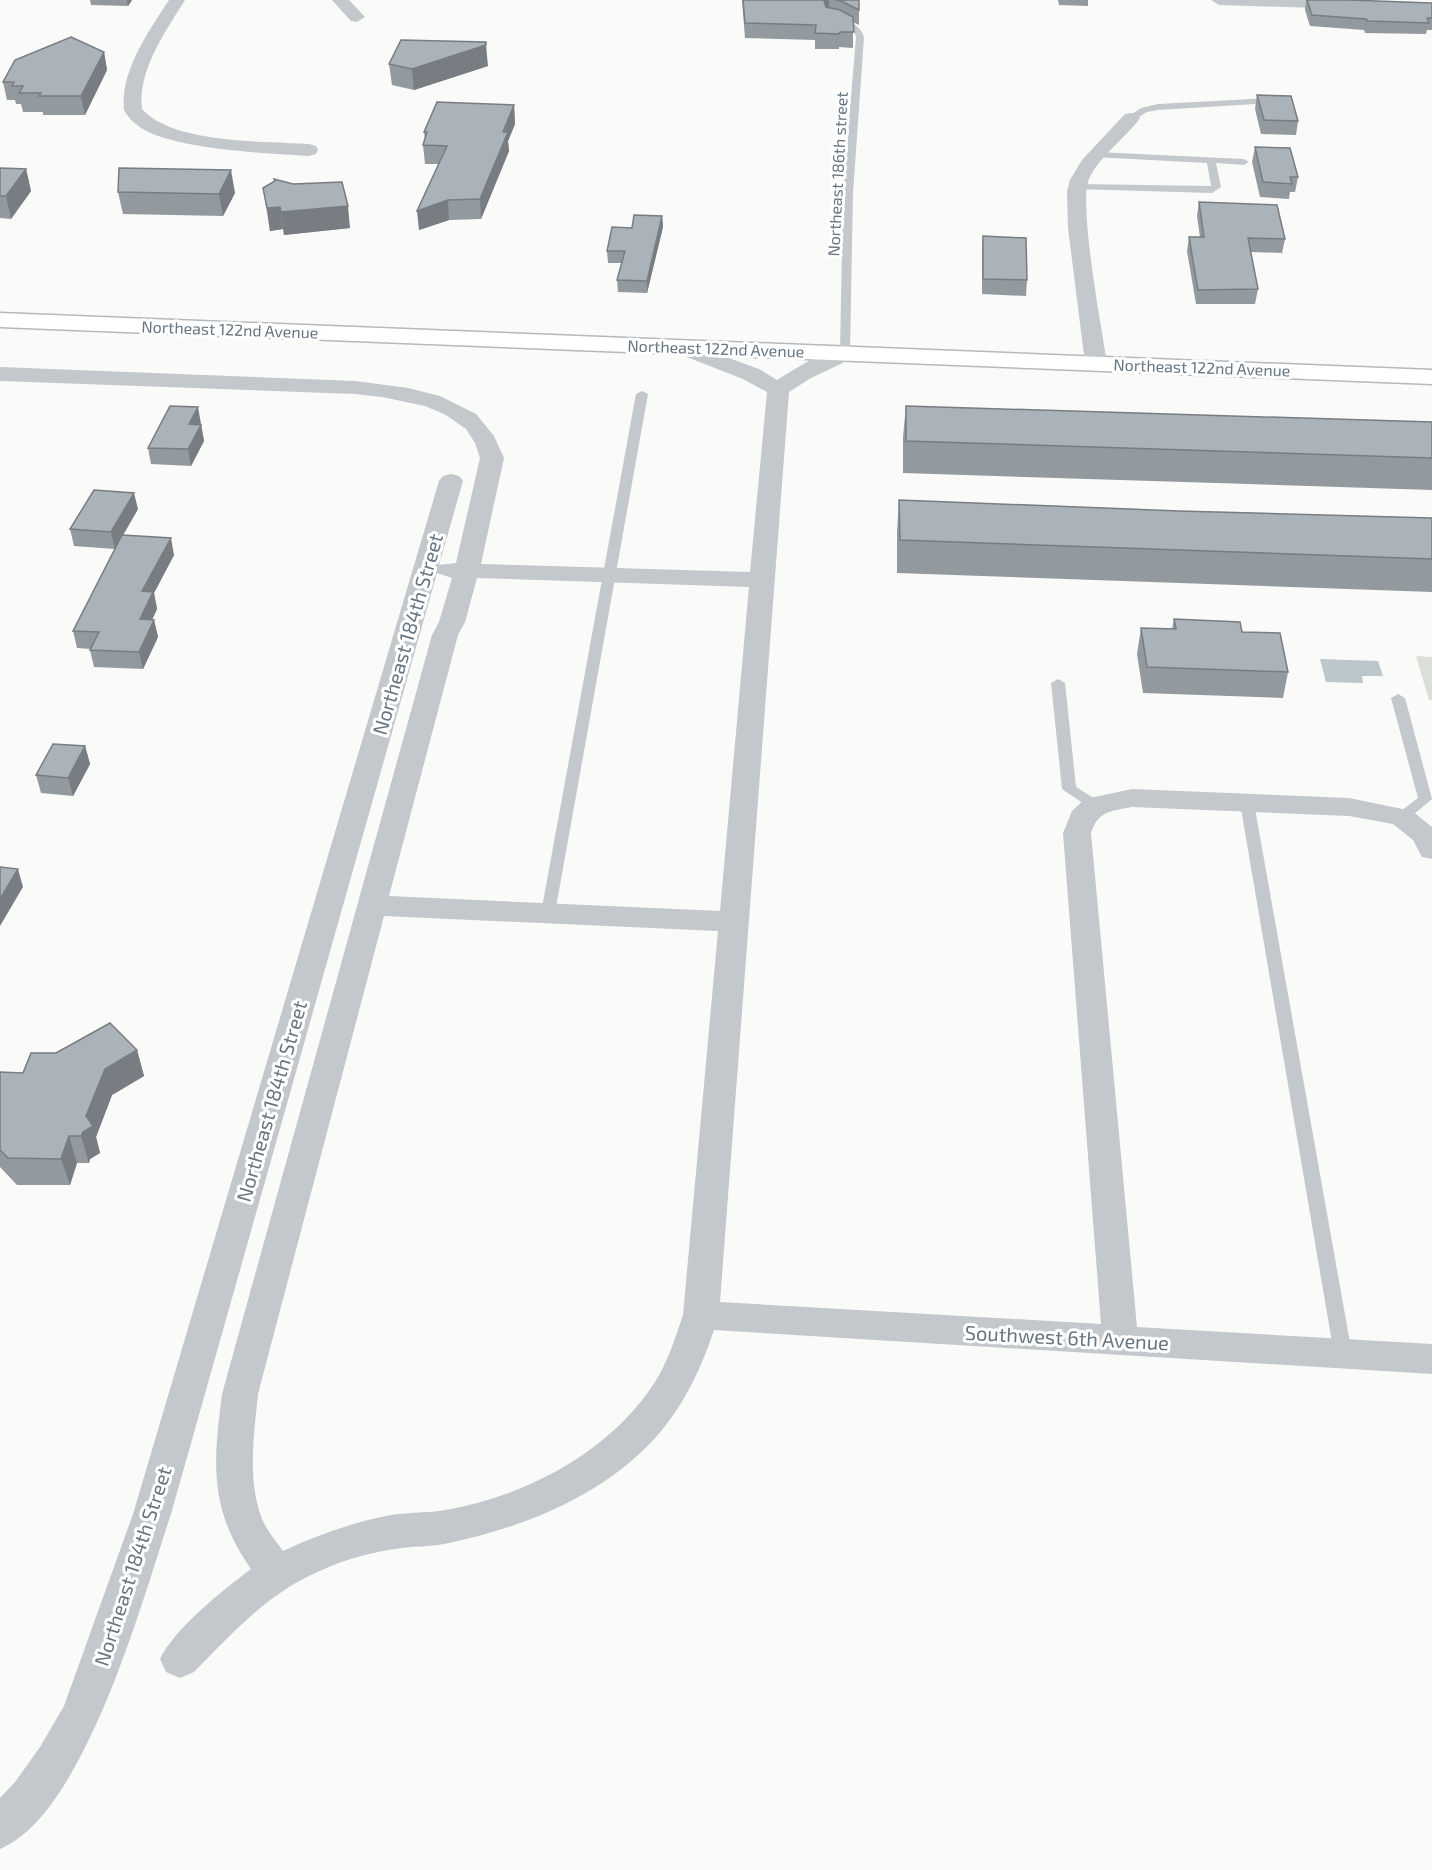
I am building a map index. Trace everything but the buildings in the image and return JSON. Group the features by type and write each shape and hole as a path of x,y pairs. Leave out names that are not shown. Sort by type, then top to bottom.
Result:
{"highway":[{"name":"Northeast 122nd Avenue","path":"0,320 1432,377"}],"street":[{"path":"177,0 150,50 132,94 133,109 138,118 150,126 188,139 309,150"},
{"path":"340,0 357,17"},
{"path":"1219,0 1364,5"},
{"path":"1096,363 1078,228 1079,180 1097,155 1131,118"},
{"path":"682,347 751,374 778,389"},
{"path":"778,389 803,373 844,353"},
{"name":"Northeast 184th Street","path":"0,374 326,386 393,391 429,400 454,410 475,425 487,440 492,458 466,570 452,622 445,635 240,1394 234,1441 238,1491 244,1523 276,1574"},
{"path":"180,1659 228,1613 276,1574 335,1548 391,1532 446,1527 503,1512 554,1491 573,1480 601,1463 638,1430 666,1396 689,1351 701,1315 778,389"},
{"name":"Northeast 184th Street","path":"0,1828 30,1797 55,1761 80,1717 115,1625 152,1514 451,481"},
{"path":"426,569 762,580"},
{"path":"1120,1340 1077,833 1082,817 1095,805 1132,798 1349,807 1402,817 1424,836 1432,850"},
{"path":"372,905 734,922"},
{"name":"Southwest 6th Avenue","path":"701,1315 1432,1359"}],"lane":[{"name":"Northeast 186th street","path":"829,18 843,21 858,30 860,37 848,193 844,353"},
{"path":"1131,118 1144,110 1158,107 1271,101"},
{"path":"1097,155 1244,162"},
{"path":"1078,187 1212,190 1216,187 1214,168 1210,160"},
{"path":"548,913 642,394"},
{"path":"1058,683 1069,789 1095,805"},
{"path":"1398,698 1425,799 1402,817"},
{"path":"1247,803 1343,1354"}],"shaded area":[{"path":"1416,656 1432,657 1432,700 1429,700"},
{"path":"1320,659 1378,661 1383,676 1362,676 1363,683 1326,682"}]}
